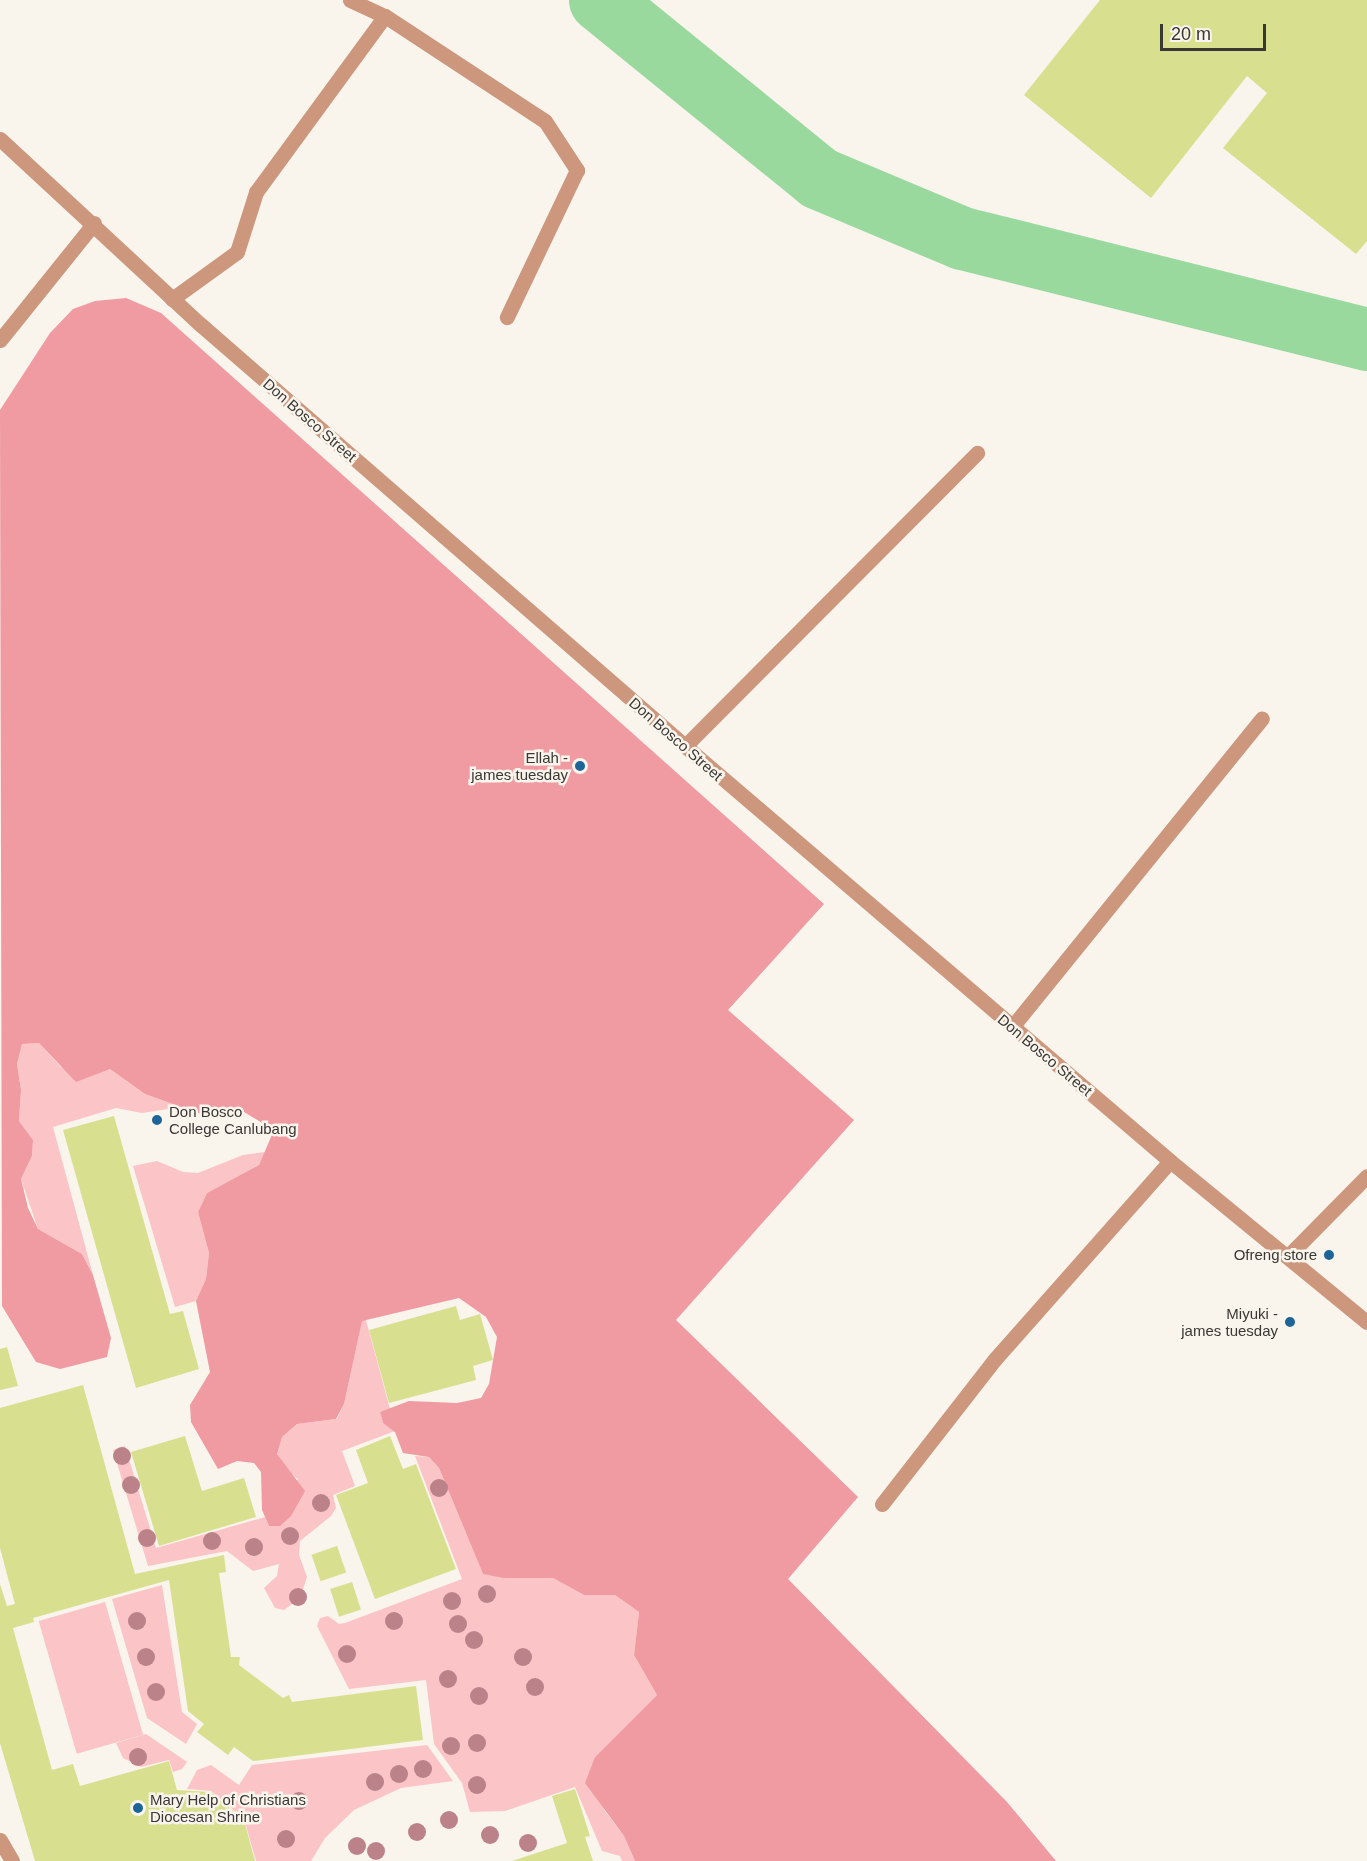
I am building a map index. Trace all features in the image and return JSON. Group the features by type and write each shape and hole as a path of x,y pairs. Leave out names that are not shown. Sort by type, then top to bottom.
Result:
{"street":[{"path":"350,0 385,15 545,121 578,170 507,317"},
{"path":"172,299 237,252 256,192 385,15"},
{"name":"Don Bosco Street","path":"0,139 94,223 172,299 685,746 1170,1161 1367,1322"},
{"path":"0,340 94,223"},
{"path":"685,746 977,453"},
{"path":"1012,1027 1262,718"},
{"path":"882,1504 995,1359 1170,1161"},
{"path":"1288,1256 1367,1176"},
{"path":"0,1840 12,1861"}],"shaded area":[{"path":"126,298 161,313 824,904 728,1010 854,1120 676,1320 858,1497 788,1579 1007,1802 1056,1861 635,1861 624,1836 585,1783 595,1757 657,1695 634,1655 639,1612 615,1595 584,1595 553,1578 504,1578 483,1574 439,1468 429,1457 403,1453 395,1432 383,1423 380,1412 409,1401 457,1403 481,1398 489,1384 497,1337 486,1317 459,1298 362,1321 344,1404 336,1419 297,1424 282,1437 277,1454 305,1491 291,1516 280,1526 269,1526 262,1510 261,1472 254,1463 237,1461 218,1469 191,1422 190,1405 210,1372 196,1301 206,1279 209,1253 198,1212 207,1193 259,1165 274,1130 244,1112 209,1117 145,1094 110,1069 76,1082 39,1043 22,1044 17,1064 21,1090 19,1121 33,1140 32,1156 21,1179 28,1208 38,1229 82,1254 93,1275 111,1338 107,1357 60,1369 36,1362 2,1306 0,410 50,333 73,309 95,301"},
{"path":"39,1043 61,1067 92,1074 110,1069 145,1094 181,1107 142,1113 116,1108 53,1127 93,1275 82,1254 38,1229 21,1179 32,1156 33,1140 19,1121 21,1090 17,1064 22,1044"},
{"path":"265,1152 259,1165 207,1193 198,1212 209,1253 206,1279 196,1301 175,1307 133,1166 157,1161 183,1172 198,1173 243,1155"},
{"path":"362,1320 366,1320 390,1409 380,1412 383,1423 395,1431 342,1451 355,1486 333,1495 336,1508 331,1516 300,1541 299,1555 307,1577 300,1598 284,1610 275,1608 264,1588 277,1576 279,1564 253,1571 227,1551 148,1566 113,1450 125,1446 156,1548 265,1517 269,1526 298,1479 285,1469 277,1453 282,1437 297,1424 337,1419 344,1404"},
{"path":"415,1456 429,1457 439,1468 483,1574 553,1578 584,1595 615,1595 639,1612 634,1655 657,1695 595,1757 604,1810 624,1836 635,1861 622,1861 620,1856 602,1851 575,1787 505,1811 470,1812 462,1783 434,1744 426,1680 349,1689 317,1626 320,1618 328,1616 339,1624 345,1623 462,1579"},
{"path":"162,1585 182,1712 197,1724 186,1744 147,1718 112,1599"},
{"path":"105,1602 143,1735 77,1754 39,1621"},
{"path":"146,1734 187,1762 182,1769 173,1772 169,1760 141,1767 123,1758 116,1743"},
{"path":"427,1745 453,1781 401,1788 354,1810 325,1838 311,1861 256,1861 244,1819 211,1791 187,1789 197,1770 211,1765 239,1785 252,1765"}],"building":[{"path":"1100,0 1367,0 1367,241 1356,254 1223,148 1267,93 1247,76 1151,198 1024,95"},
{"path":"114,1116 170,1314 183,1311 199,1369 136,1388 63,1130"},
{"path":"456,1306 460,1320 480,1314 493,1360 473,1366 476,1380 389,1403 369,1330"},
{"path":"7,1347 18,1386 0,1390 0,1349"},
{"path":"83,1385 135,1574 224,1555 226,1572 219,1573 231,1657 240,1657 239,1665 283,1698 289,1695 292,1702 416,1686 423,1740 253,1761 234,1747 228,1755 197,1732 204,1724 188,1711 169,1580 33,1618 34,1622 13,1628 52,1770 73,1764 80,1786 169,1761 177,1790 211,1792 244,1820 255,1861 35,1861 0,1743 0,1584 7,1606 15,1604 0,1548 0,1408"},
{"path":"185,1436 202,1491 244,1478 256,1517 159,1546 131,1452"},
{"path":"390,1436 403,1469 416,1464 456,1569 375,1599 336,1495 368,1483 356,1450"},
{"path":"337,1546 346,1572 321,1581 311,1555"},
{"path":"352,1582 361,1610 339,1617 330,1589"},
{"path":"575,1789 590,1836 585,1837 593,1861 512,1861 567,1843 552,1796"}],"waterway":[{"path":"600,0 819,178 962,238 1367,339"}],"place":[{"name":"Ellah - james tuesday","path":"580,766"},
{"name":"Don Bosco College Canlubang","path":"157,1120"},
{"name":"Ofreng store","path":"1329,1255"},
{"name":"Miyuki - james tuesday","path":"1290,1322"},
{"name":"Mary Help of Christians Diocesan Shrine","path":"138,1808"}]}
